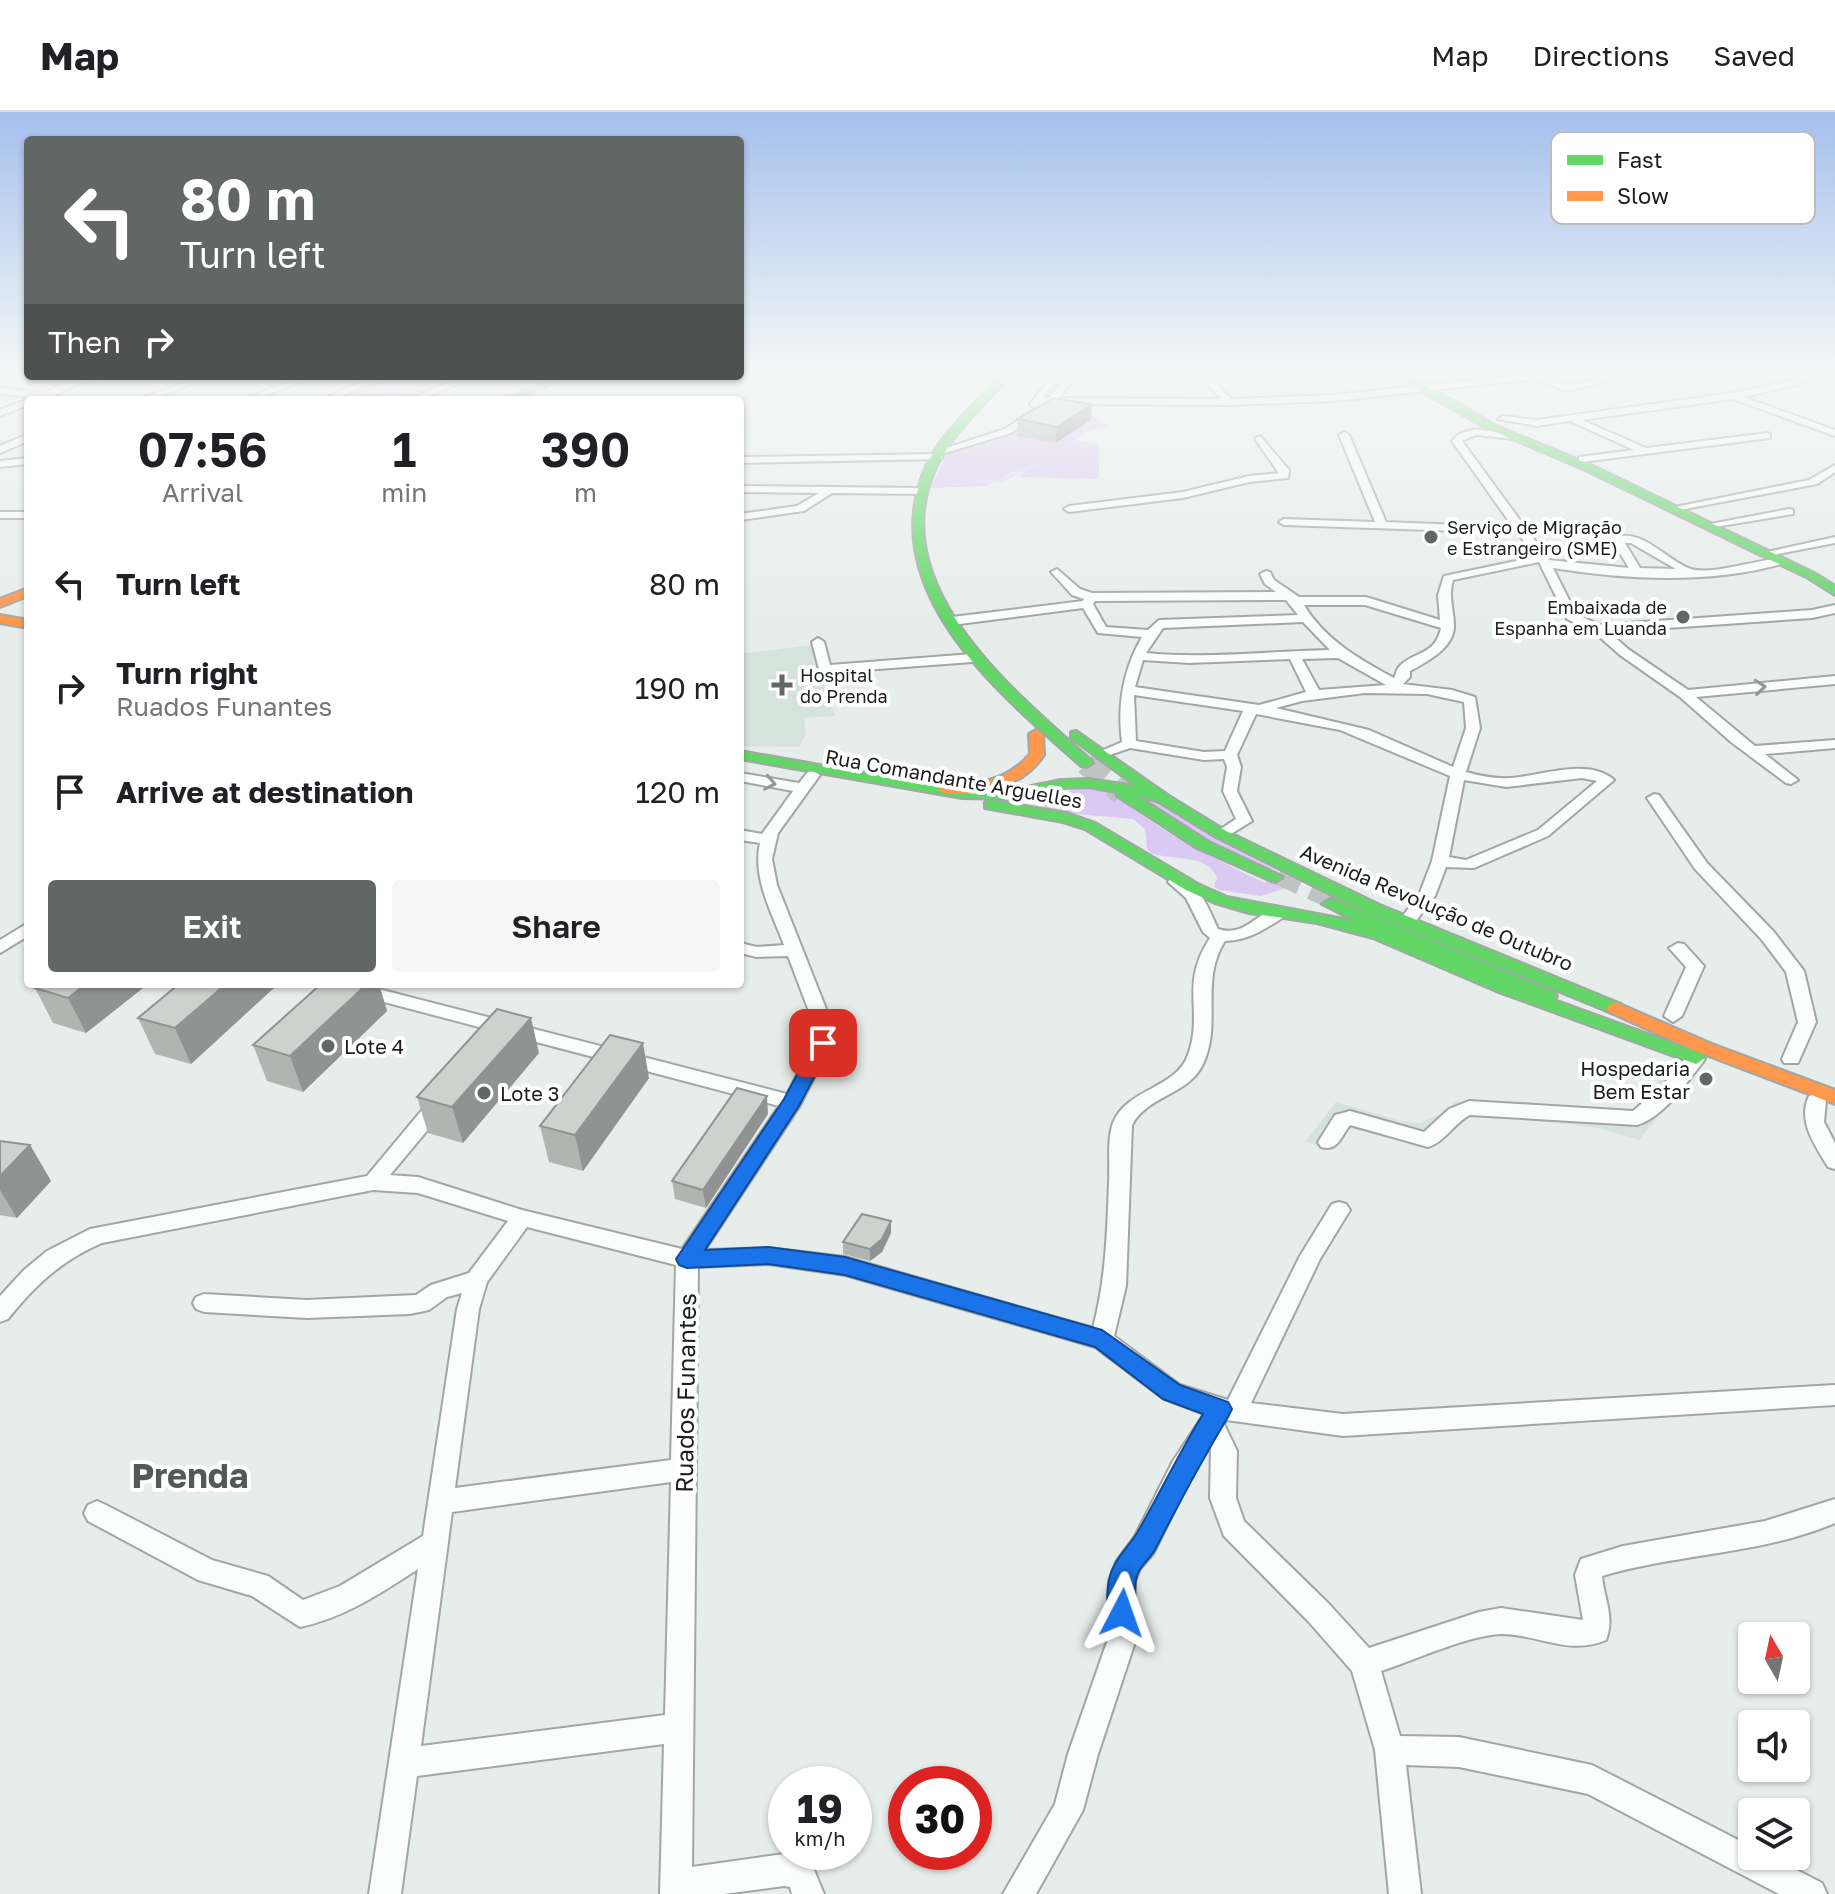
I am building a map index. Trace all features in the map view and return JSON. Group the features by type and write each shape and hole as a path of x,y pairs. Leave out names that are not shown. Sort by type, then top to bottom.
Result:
{"main road":[{"name":"Avenida Revolução de Outubro","path":"939,455 922,491 917,521 920,554 933,589 970,653 977,676 1036,734 1060,764 1072,772 1099,771 1105,767 1005,670 970,653"},
{"path":"1557,455 1777,557 1835,580"},
{"path":"1576,455 1715,524 1835,591"},
{"path":"4,609 24,587"},
{"path":"4,609 24,601"},
{"path":"4,609 24,622"},
{"path":"4,609 24,628"},
{"name":"Rua Comandante Arguelles","path":"744,756 938,791 991,785 1018,774 1037,755 1036,734"},
{"name":"Avenida Revolução de Outubro","path":"1097,759 1281,873"},
{"name":"Rua Comandante Arguelles","path":"744,762 807,782 1026,811 1090,826 1192,887"},
{"path":"938,791 991,796 1061,784 1100,783 1132,788 1164,799"},
{"name":"Avenida Revolução de Outubro","path":"1126,792 1203,845 1281,873 1701,1053 1829,1102"},
{"path":"1192,887 1229,897 1276,897 1293,886 1294,874 1281,873"},
{"path":"1192,887 1237,905 1318,918 1375,933"},
{"path":"1337,899 1321,890 1311,897 1312,902 1323,911 1561,1010 1701,1053"},
{"name":"Avenida Revolução de Outubro","path":"1337,899 1406,922 1600,1001 1701,1053"}],"street":[{"path":"744,460 901,455"},
{"path":"1069,509 1183,495 1249,479 1284,476 1284,470 1273,455"},
{"path":"1352,455 1382,526"},
{"path":"1468,455 1542,561 1571,616 1598,629 1624,652 1685,694 1791,780"},
{"path":"1582,459 1617,455"},
{"path":"0,464 24,461"},
{"path":"1680,507 1813,482 1835,468"},
{"path":"744,489 922,491"},
{"path":"744,517 797,510 828,492"},
{"path":"1715,524 1789,512"},
{"path":"0,515 24,515"},
{"path":"1284,522 1518,530"},
{"path":"1635,569 1618,540 1633,540 1689,571"},
{"path":"1400,686 1404,669 1426,657 1440,644 1448,626 1443,604 1448,578 1542,561 1635,569 1748,570 1777,557 1835,540"},
{"path":"1057,572 1076,592 1089,600 1102,630 1152,634"},
{"path":"1266,574 1269,582 1292,599 1341,654 1400,686"},
{"path":"952,621 1089,600 1292,599 1366,601 1448,626"},
{"path":"1598,629 1833,611"},
{"path":"1129,744 1126,718 1128,690 1138,656 1156,626 1163,623 1306,618"},
{"path":"818,642 825,669 970,653"},
{"path":"1138,656 1184,662 1293,653 1341,654"},
{"path":"1293,653 1314,694"},
{"path":"1685,694 1835,680"},
{"path":"1221,834 1244,821 1230,791 1234,767 1230,755 1255,709 1272,702 1314,694 1400,686 1470,700 1473,728 1458,775 1440,861 1427,896 1406,922"},
{"path":"1128,690 1255,709 1346,727 1458,775 1504,783 1588,774 1607,780 1543,833 1465,866 1440,861"},
{"path":"1097,759 1129,744 1204,756 1230,755"},
{"path":"1752,751 1835,744"},
{"path":"744,777 807,782"},
{"path":"687,1259 792,1102 823,1043 823,1032 769,885 764,859 767,840 807,782"},
{"path":"1654,798 1715,884 1768,936 1795,971 1807,1022 1791,1059"},
{"path":"1026,811 1097,835 1168,876 1193,895 1208,929 1220,936 1244,935 1278,913"},
{"path":"744,836 767,840"},
{"path":"0,948 24,931"},
{"path":"1102,1340 1115,1286 1122,1125 1134,1108 1190,1070 1199,1052 1204,1021 1204,967 1220,936"},
{"path":"1673,1016 1695,966 1678,948"},
{"path":"744,949 757,952 793,950"},
{"path":"350,988 496,1033 792,1102"},
{"path":"1328,1142 1342,1120 1350,1118 1428,1140 1446,1119 1455,1112 1469,1108 1637,1118 1669,1091 1701,1053"},
{"path":"373,1182 452,1086"},
{"path":"1829,1102 1814,1122 1835,1162"},
{"path":"0,1313 36,1270 57,1254 98,1235 373,1182 418,1185 522,1218 687,1259 768,1256 845,1266 1102,1340 1172,1392 1221,1415 1343,1425 1835,1395"},
{"path":"1019,1894 1068,1810 1083,1754 1121,1642 1122,1581 1129,1562 1144,1545 1182,1469 1221,1415 1339,1210"},
{"path":"385,1894 464,1329 477,1279 522,1218"},
{"name":"Ruados Funantes","path":"676,1890 687,1259"},
{"path":"204,1303 307,1309 410,1305 421,1304 439,1291 477,1279"},
{"path":"1221,1415 1221,1439 1225,1451 1223,1498 1233,1528 1319,1613 1364,1663 1390,1750 1405,1894"},
{"path":"441,1502 685,1469"},
{"path":"1364,1663 1479,1625 1501,1621 1587,1634 1596,1630 1599,1615 1588,1576 1590,1568 1674,1548 1751,1536 1835,1511"},
{"path":"97,1513 207,1571 259,1585 300,1614 332,1604 433,1544"},
{"path":"405,1763 679,1728"},
{"path":"1390,1750 1459,1752 1592,1780 1811,1894"},
{"path":"676,1890 784,1870 796,1872 804,1878 808,1894"}],"shaded area":[{"path":"947,455 1099,455 1099,479 1019,477 1024,472 1015,471 986,486 930,488"},
{"name":"Hospital do Prenda","path":"811,645 835,716 804,718 806,734 799,747 744,746 744,653"},
{"path":"1080,788 1150,798 1283,874 1286,882 1283,889 1261,896 1220,890 1214,887 1217,878 1206,865 1151,853 1147,849 1145,829 1133,819 1055,812 1045,808 1043,797","holes":["1120,800 1275,874 1265,883 1246,874 1173,835"]},
{"path":"1668,1067 1689,1077 1639,1140 1598,1128 1476,1113 1459,1116 1425,1143 1352,1129 1336,1133 1321,1148 1306,1141 1336,1102 1401,1121 1420,1123 1447,1111 1454,1102 1551,1113 1636,1112"}],"building":[{"path":"35,988 81,988 68,998"},
{"path":"174,988 221,988 175,1028 138,1018"},
{"path":"317,988 363,988 290,1056 253,1045"},
{"path":"497,1009 531,1018 452,1107 417,1097"},
{"path":"610,1035 643,1043 575,1135 540,1126"},
{"path":"737,1088 767,1096 703,1190 672,1181"},
{"path":"0,1141 30,1145 0,1176"},
{"path":"862,1214 891,1221 882,1239 870,1249 843,1242"}],"waterway":[{"path":"952,485 1003,480 1032,466"}],"tunnel":[{"path":"1086,763 1122,793"},
{"path":"1279,873 1335,898"}],"traffic: fast":[{"path":"938,455 927,477 918,520 922,561 938,601 962,639 991,674 1086,763"},
{"path":"1559,455 1812,576 1835,591"},
{"path":"1076,735 1164,799"},
{"path":"744,756 962,794 1006,795 1061,784 1088,783 1142,791 1164,799 1221,834 1374,909 1615,1008"},
{"path":"1122,793 1203,845 1275,877"},
{"path":"990,805 1066,818 1090,826 1192,887 1221,900 1249,908 1318,918 1375,933"},
{"path":"1330,904 1548,996"},
{"path":"1358,925 1502,987 1665,1047"},
{"path":"1647,1038 1696,1058"}],"traffic: slow":[{"path":"0,603 24,594"},
{"path":"0,619 24,623"},
{"path":"945,790 996,783 1018,773 1037,755 1036,734"},
{"path":"1615,1008 1705,1048 1835,1097"}],"place":[{"name":"Serviço de Migração e Estrangeiro (SME)","path":"1431,537"},
{"name":"Embaixada de Espanha em Luanda","path":"1683,617"},
{"name":"Hospital do Prenda","path":"782,685"},
{"name":"Lote 4","path":"328,1046"},
{"name":"Hospedaria Bem Estar","path":"1706,1079"},
{"name":"Lote 3","path":"484,1093"}],"district":[{"name":"Prenda","path":"190,1475"}],"route":[{"path":"823,1043 792,1102 687,1259 768,1256 810,1259 845,1266 1102,1340 1172,1392 1220,1409 1182,1469 1144,1545 1129,1562 1122,1581 1122,1613"}]}
